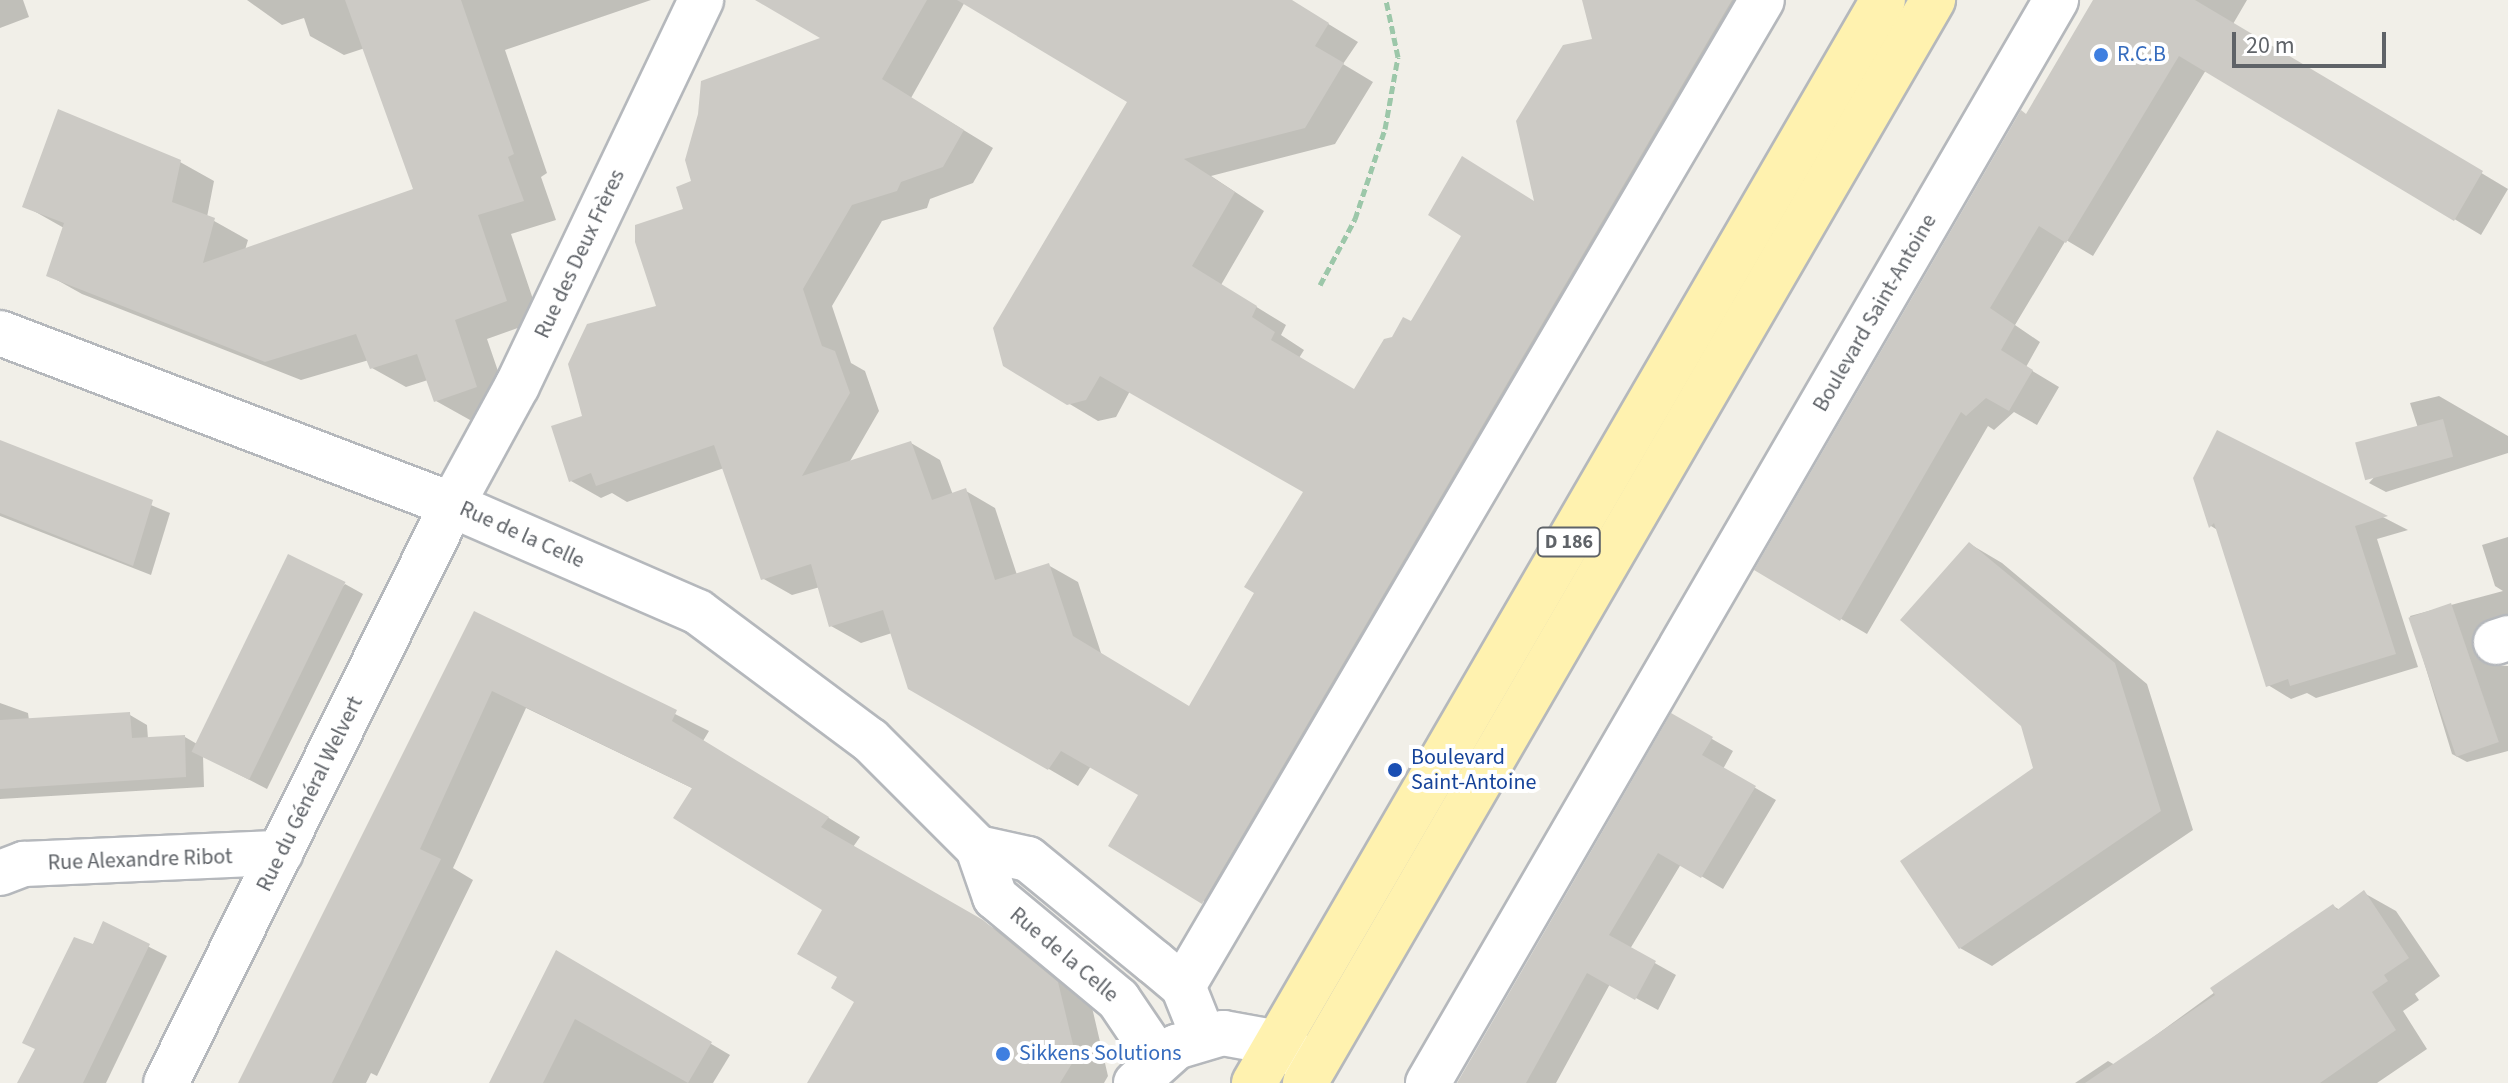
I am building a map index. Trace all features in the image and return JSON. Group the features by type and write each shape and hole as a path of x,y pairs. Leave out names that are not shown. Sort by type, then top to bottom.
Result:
{"main road":[{"name":"D 186","path":"1254,1083 1883,0"},
{"name":"D 186","path":"1314,1078 1933,0"}],"street":[{"name":"Rue des Deux Frères","path":"452,505 517,386 701,0"},
{"path":"1183,986 1762,0"},
{"name":"Boulevard Saint-Antoine","path":"1428,1083 2056,0"},
{"name":"Rue de la Celle","path":"0,333 452,505 698,612 870,740 978,848 995,897 1118,999 1147,1071"},
{"name":"Rue du Général Welvert","path":"166,1083 452,505"},
{"path":"978,848 1028,859 1183,986 1203,1036"},
{"name":"Rue Alexandre Ribot","path":"0,873 24,864 281,853"},
{"path":"1147,1071 1203,1036 1252,1035 1278,1043 1314,1078"}],"path":[{"path":"1320,285 1355,219 1385,129 1398,57 1386,0"}],"building":[{"path":"345,0 461,0 514,154 508,157 524,201 478,215 507,301 455,320 477,387 434,402 417,354 370,369 356,334 265,362 46,276 64,223 22,207 58,109 181,160 172,202 215,218 203,263 413,189"},
{"path":"755,0 927,0 882,79 964,130 943,167 901,182 897,191 852,205 803,289 822,346 835,351 850,393 802,476 911,441 932,500 966,488 995,580 1049,563 1073,636 1189,706 1254,593 1244,587 1303,492 1100,376 1086,400 1067,405 1003,366 993,328 1127,102 957,0 1292,0 1329,23 1315,46 1344,63 1305,128 1184,159 1235,192 1192,266 1257,306 1252,317 1275,332 1271,340 1354,389 1384,339 1392,337 1403,317 1411,321 1461,236 1428,215 1462,156 1534,201 1516,121 1563,45 1592,39 1582,0 1732,0 1202,904 1108,846 1138,795 1061,751 1048,770 908,689 883,610 829,627 811,564 761,580 714,445 596,486 591,473 569,482 551,426 582,416 568,364 587,324 656,306 635,242 635,225 683,209 676,187 691,181 685,160 698,114 701,81 820,38"},
{"path":"2093,0 2195,0 2483,171 2454,221 2179,56 2066,243 2039,226 1990,308 2015,325 2001,350 2033,370 2009,411 1986,398 1966,416 1961,412 1840,621 1754,570 2021,110 2026,114"},
{"path":"2443,419 2453,457 2365,480 2355,443"},
{"path":"2217,430 2388,516 2355,526 2396,654 2290,686 2288,679 2266,687 2214,523 2209,528 2193,478"},
{"path":"0,440 153,500 133,566 0,513"},
{"path":"1969,542 2115,663 2161,811 1959,949 1900,861 2033,768 2021,726 1900,620"},
{"path":"288,554 346,582 249,780 192,752"},
{"path":"2451,603 2499,742 2456,757 2408,618"},
{"path":"474,611 677,710 672,721 829,817 821,827 983,920 1058,982 1076,1057 1060,1083 807,1083 854,1002 831,988 837,977 797,954 822,910 673,818 692,788 492,691 420,849 441,859 332,1083 238,1083"},
{"path":"130,712 132,738 185,735 186,777 0,789 0,720"},
{"path":"1671,713 1713,737 1702,755 1756,786 1701,878 1658,853 1609,935 1656,961 1635,1000 1587,973 1526,1083 1457,1083"},
{"path":"2364,890 2409,958 2384,975 2388,981 2372,992 2396,1030 2320,1083 2085,1083 2215,995 2210,988 2333,904 2337,910"},
{"path":"103,921 150,944 83,1083 17,1083 35,1049 22,1043 74,937 93,944"},
{"path":"556,950 712,1042 688,1083 575,1019 543,1083 489,1083"}],"place":[{"name":"R.C.B","path":"2101,55"},
{"name":"Boulevard Saint-Antoine","path":"1395,770"},
{"name":"Sikkens Solutions","path":"1003,1054"}]}
